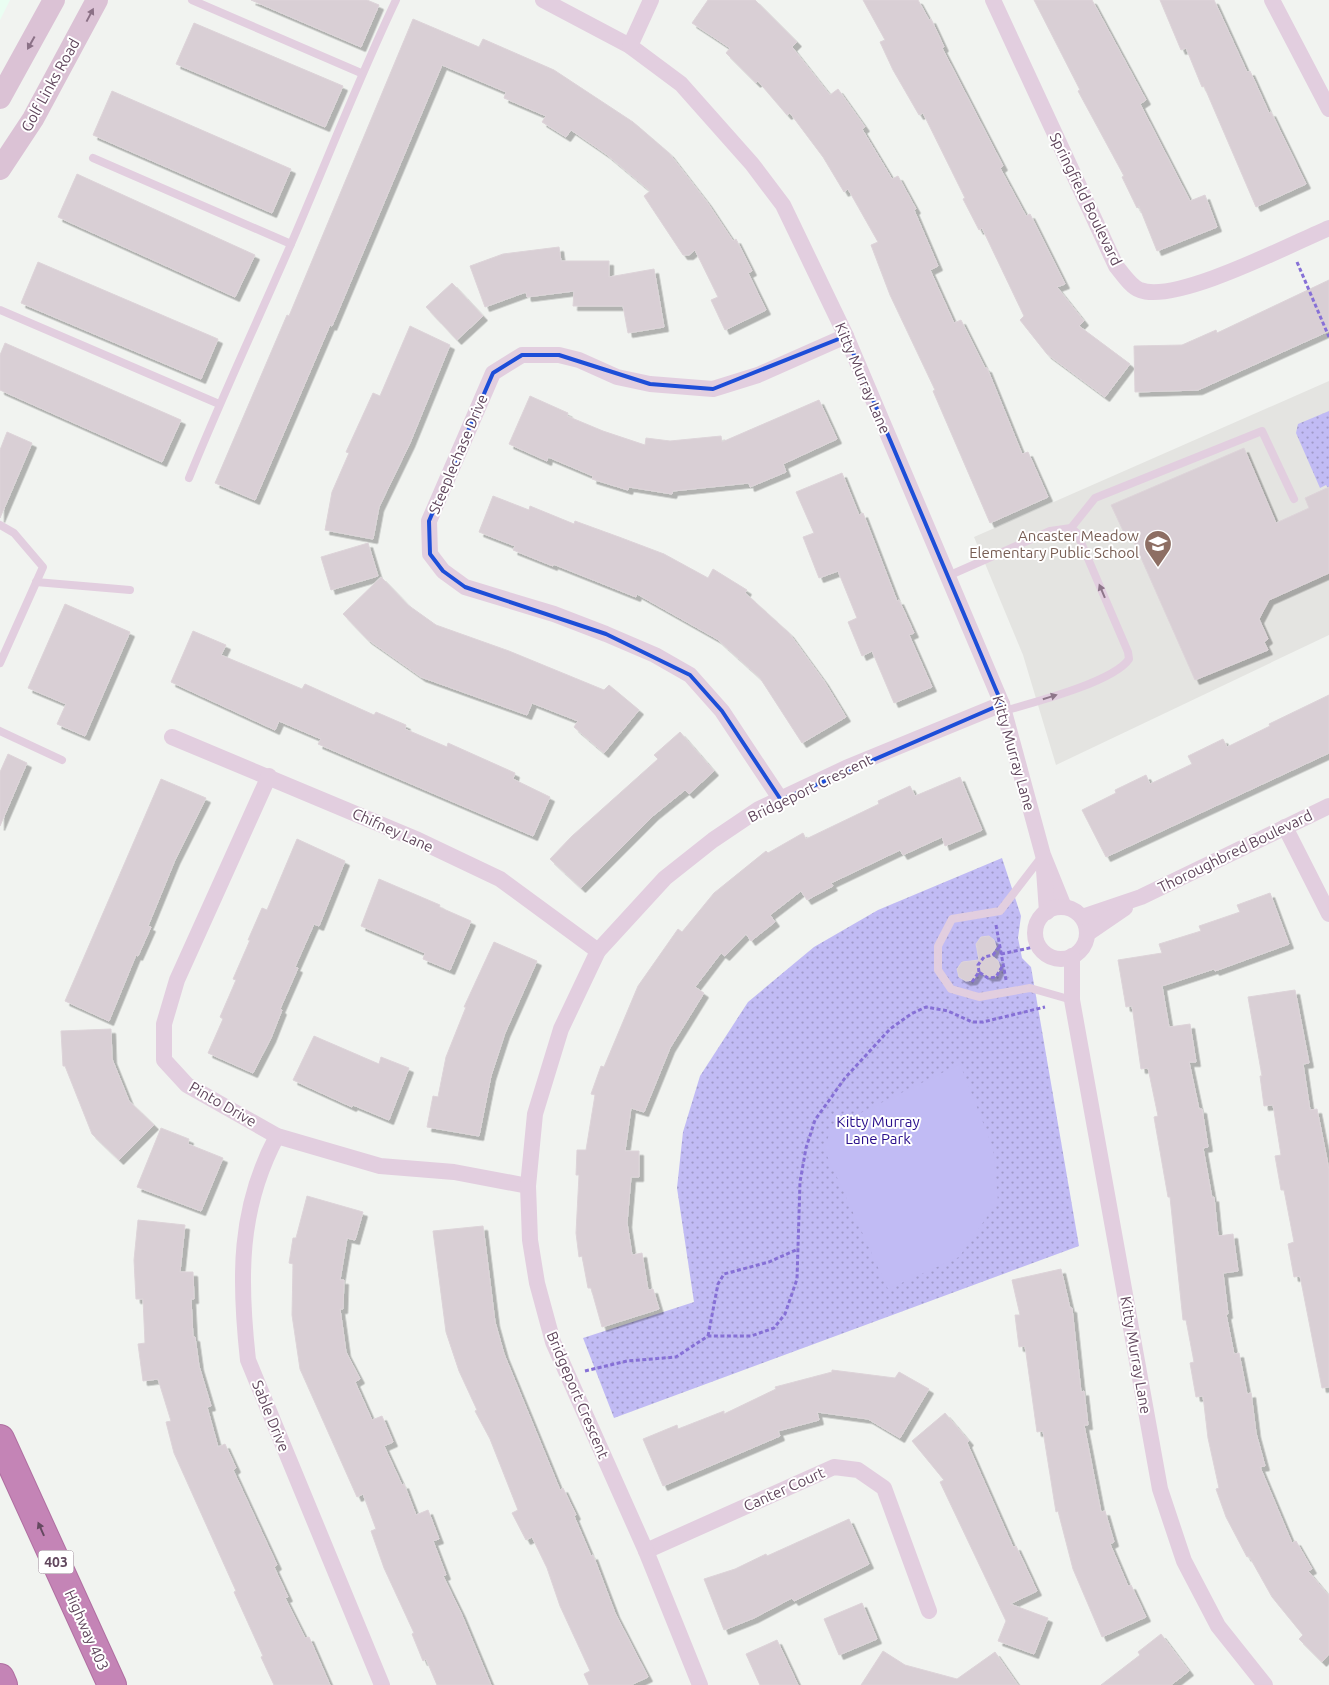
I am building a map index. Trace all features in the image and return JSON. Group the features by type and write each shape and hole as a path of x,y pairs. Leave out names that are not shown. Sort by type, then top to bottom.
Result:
{"highway":[{"name":"Highway 403","path":"0,1439 112,1685"},
{"path":"0,1678 3,1685"}],"main road":[{"path":"0,98 54,0"},
{"name":"Golf Links Road","path":"0,169 33,119 98,0"}],"street":[{"name":"Kitty Murray Lane","path":"543,0 630,46 682,84 752,164 783,205 846,336 1003,708 1044,855 1064,907"},
{"path":"630,46 650,0"},
{"name":"Springfield Boulevard","path":"993,0 1116,266 1138,290 1156,293 1195,285 1329,228"},
{"path":"1272,0 1329,110"},
{"name":"Steeplechase Drive","path":"781,800 722,711 690,675 655,655 606,634 554,614 465,587 443,571 430,554 429,521 493,373 522,355 559,354 580,360 617,377 650,384 714,388 758,375 846,336"},
{"name":"Bridgeport Crescent","path":"700,1685 646,1551 553,1342 537,1283 530,1240 528,1186 535,1114 561,1029 598,951 666,878 713,840 759,809 846,768 1003,708"},
{"name":"Chifney Lane","path":"172,737 418,840 500,879 598,951"},
{"name":"Pinto Drive","path":"269,776 177,980 164,1024 164,1060 187,1085 277,1136 380,1166 454,1172 528,1186"},
{"name":"Thoroughbred Boulevard","path":"1082,917 1141,897 1329,806"},
{"path":"1285,827 1329,914"},
{"name":"Kitty Murray Lane","path":"1044,855 1047,912"},
{"name":"Thoroughbred Boulevard","path":"1087,934 1141,897"},
{"path":"1064,907 1075,911 1082,917 1087,934 1084,945 1072,956 1062,959 1053,957 1039,946 1036,926 1047,912 1064,907"},
{"name":"Kitty Murray Lane","path":"1072,956 1072,1000 1160,1489 1184,1561 1218,1626 1264,1685"},
{"name":"Kitty Murray Lane","path":"1053,957 1072,1000"},
{"name":"Sable Drive","path":"277,1136 264,1162 248,1215 241,1267 242,1310 248,1360 382,1685"},
{"name":"Canter Court","path":"646,1551 834,1467 858,1470 884,1488 929,1611"}],"lane":[{"path":"192,0 361,73"},
{"path":"189,478 219,404 291,244 361,73 396,0"},
{"path":"93,158 291,244"},
{"path":"0,310 219,404"},
{"path":"947,576 1050,531 1071,528 1095,498 1262,431 1294,499"},
{"path":"0,525 14,533 43,567 0,663"},
{"path":"1003,708 1062,693 1111,673 1125,665 1129,659 1128,652 1077,533 1071,528"},
{"path":"36,582 130,590"},
{"path":"0,731 62,760"},
{"path":"1044,855 1000,911 952,919 938,946 938,970 951,989 973,996 979,997 1030,988 1072,1000"}],"path":[{"path":"1289,245 1329,337"},
{"path":"994,912 1008,992"},
{"path":"973,996 970,984 979,972 978,965 984,957 993,956 1000,945"},
{"path":"1001,954 1039,946"},
{"path":"979,972 988,978 996,977 1003,965"},
{"path":"568,1375 628,1361 676,1358 708,1336 751,1336 774,1328 786,1314 797,1279 800,1182 806,1148 815,1120 845,1078 890,1029 911,1014 926,1007 948,1011 972,1022 983,1022 1072,1000"},
{"path":"708,1336 718,1284 724,1274 769,1262 798,1248"}],"highlighted area":[{"path":"846,336 1002,704 781,800 722,711 690,675 606,634 465,587 443,571 430,554 429,521 493,373 522,355 559,355 650,384 713,389"}],"shaded area":[{"path":"0,0 10,0 0,20"},
{"name":"Ancaster Meadow Elementary Public School","path":"1329,381 1329,635 1056,765 1023,655 974,537"}],"green space":[{"path":"1329,411 1329,490 1326,485 1320,488 1296,433 1298,424"},
{"name":"Kitty Murray Lane Park","path":"1002,858 1021,916 1018,938 1022,958 1031,967 1079,1246 614,1418 583,1338 694,1302 677,1188 683,1132 700,1076 748,1002 814,947 878,910"},
{"path":"960,1064 993,1148 998,1201 959,1257 888,1289 824,1149 832,1127"}],"building":[{"path":"251,0 367,0 379,5 361,47"},
{"path":"708,0 755,0 797,42 792,47 830,95 838,89 865,127 862,129 892,179 898,176 916,209 914,210 938,266 930,270 954,323 961,320 985,368 987,368 1022,454 1028,452 1048,497 990,523 933,391 935,390 890,295 871,245 878,242 848,189 844,192 823,157 790,113 787,115 758,81 756,83 726,53 730,48 692,23"},
{"path":"863,0 918,0 929,20 931,19 944,47 942,48 1003,166 1000,168 1026,216 1030,214 1065,284 1057,287 1084,321 1079,326 1130,364 1105,397 1047,354 1020,320 1024,316 982,228 979,230 963,199 965,198 923,113 919,115 893,70 880,42 885,40"},
{"path":"1034,0 1092,0 1146,100 1140,104 1190,201 1205,195 1217,227 1157,251 1139,206 1137,208 1122,177 1124,176 1078,91 1080,90"},
{"path":"1160,0 1214,0 1247,72 1250,71 1269,113 1271,112 1306,184 1256,207 1204,86 1202,87 1186,48 1181,50"},
{"path":"413,19 479,47 483,39 554,70 633,122 669,153 707,202 733,241 736,239 752,271 748,273 766,310 725,330 711,300 718,297 695,250 689,255 683,255 644,196 650,191 606,154 571,130 566,137 542,122 546,116 504,98 506,92 442,65 332,326 330,325 255,500 215,483 287,315 289,316"},
{"path":"194,23 343,86 325,127 176,64"},
{"path":"112,91 291,169 272,213 93,135"},
{"path":"77,174 255,255 235,297 58,217"},
{"path":"559,247 561,261 609,261 609,277 654,269 664,327 628,333 623,306 573,306 574,291 527,297 526,292 485,307 470,266 503,254"},
{"path":"38,262 218,339 201,379 21,303"},
{"path":"1329,280 1329,331 1198,390 1135,392 1134,346 1182,345 1216,330 1217,333"},
{"path":"452,283 483,316 457,340 426,307"},
{"path":"410,326 450,345 410,443 379,507 373,539 325,530 332,492 349,453 346,452 373,393 380,396"},
{"path":"5,343 181,420 162,462 0,390 0,355"},
{"path":"530,396 568,413 567,416 603,431 645,445 646,438 670,441 721,436 722,442 819,400 837,439 783,464 786,472 750,487 749,483 673,491 672,494 629,487 628,490 592,479 593,476 548,457 547,461 509,444"},
{"path":"7,432 32,443 0,518 0,450"},
{"path":"1244,448 1276,523 1309,508 1305,498 1329,487 1329,573 1269,600 1259,619 1268,639 1264,642 1268,650 1195,680 1130,533 1125,535 1111,505"},
{"path":"842,473 859,515 863,513 897,601 899,600 914,633 909,635 932,687 894,703 872,651 862,656 848,622 857,618 838,571 819,578 803,537 814,533 796,492"},
{"path":"493,496 529,510 530,506 574,524 575,521 664,554 708,578 713,569 747,590 745,593 789,633 824,681 846,717 802,743 760,678 717,639 637,594 636,597 553,564 553,566 513,550 515,546 479,532"},
{"path":"368,543 378,576 331,590 321,557"},
{"path":"381,577 408,605 436,625 509,651 604,690 609,685 639,710 604,753 574,727 578,721 532,703 527,715 421,677 367,639 343,614"},
{"path":"65,604 130,632 85,736 57,724 66,704 28,688"},
{"path":"193,631 226,645 221,655 302,689 305,684 374,715 376,712 406,725 405,729 447,747 448,743 515,773 513,779 550,797 533,836 318,744 321,739 279,721 275,730 171,682"},
{"path":"1329,695 1329,753 1106,857 1082,810 1116,793 1115,790 1146,775 1150,784 1192,764 1188,756 1223,739 1227,747"},
{"path":"680,732 714,771 689,794 685,790 654,815 581,888 550,859 572,836 658,759 654,755"},
{"path":"8,754 27,763 0,826 0,772"},
{"path":"960,777 982,830 945,846 942,837 903,855 900,850 831,883 833,886 807,900 801,891 770,915 775,922 751,941 746,934 725,956 721,953 695,987 704,993 670,1048 644,1112 631,1108 625,1151 639,1151 639,1177 631,1177 627,1223 632,1255 642,1253 648,1290 653,1289 659,1309 602,1327 591,1288 588,1288 582,1256 579,1257 576,1233 579,1175 576,1175 577,1150 586,1150 595,1095 591,1094 601,1066 604,1067 638,986 678,929 682,932 714,893 766,851 768,853 803,833 806,839 879,804 878,801 910,786 915,796"},
{"path":"161,779 206,798 175,860 148,926 151,927 138,956 136,955 109,1021 65,1001"},
{"path":"297,839 345,861 319,926 314,924 295,967 298,968 280,1009 282,1010 271,1038 253,1073 208,1053 223,1019 220,1017 236,980 233,979 250,940 248,940 262,908 267,910"},
{"path":"379,879 440,905 439,907 471,921 450,970 423,959 425,953 361,926"},
{"path":"1270,893 1289,944 1215,971 1214,969 1162,986 1169,1027 1190,1024 1196,1062 1189,1062 1199,1109 1202,1109 1208,1147 1203,1148 1212,1198 1214,1197 1218,1236 1233,1234 1238,1271 1223,1273 1228,1314 1226,1314 1234,1354 1239,1353 1247,1394 1251,1393 1256,1433 1265,1466 1260,1467 1292,1543 1296,1541 1312,1569 1308,1571 1329,1596 1329,1654 1322,1662 1299,1639 1303,1635 1272,1597 1249,1556 1247,1557 1226,1517 1216,1489 1219,1488 1208,1438 1203,1396 1196,1397 1190,1363 1194,1362 1186,1320 1183,1320 1170,1197 1168,1197 1154,1117 1158,1116 1148,1068 1141,1069 1132,1006 1126,1007 1118,960 1162,953 1159,944 1201,931 1199,926 1240,912 1237,905"},
{"path":"989,936 994,940 996,947 991,955 998,961 1000,968 996,976 988,977 979,971 973,980 966,981 959,977 957,969 962,962 979,960 976,944 981,937"},
{"path":"494,942 537,961 505,1033 491,1076 479,1136 427,1127 433,1096 438,1097 446,1057 466,1007 464,1007"},
{"path":"1295,990 1309,1063 1303,1064 1310,1110 1317,1109 1329,1170 1329,1387 1322,1388 1300,1276 1294,1277 1288,1244 1294,1242 1275,1156 1281,1155 1273,1105 1264,1106 1260,1076 1262,1076 1248,997"},
{"path":"111,1029 112,1059 129,1101 154,1125 119,1160 92,1134 65,1066 63,1066 61,1031"},
{"path":"314,1036 379,1064 381,1057 409,1068 389,1120 353,1105 352,1107 293,1080"},
{"path":"161,1128 189,1139 188,1144 223,1158 201,1211 137,1187"},
{"path":"307,1196 363,1212 355,1240 347,1238 340,1280 344,1280 343,1309 340,1309 346,1352 360,1379 355,1382 372,1420 382,1416 393,1442 384,1446 402,1485 404,1484 416,1515 428,1510 439,1539 433,1541 446,1575 443,1576 461,1613 491,1685 437,1685 426,1659 423,1661 412,1634 414,1633 384,1568 371,1531 376,1529 363,1494 357,1497 300,1369 292,1315 293,1264 289,1263 293,1238 296,1238"},
{"path":"138,1220 185,1225 180,1272 193,1272 194,1299 191,1299 193,1337 195,1337 199,1366 211,1406 207,1407 218,1447 225,1444 236,1468 233,1470 277,1565 274,1567 288,1597 285,1598 305,1638 309,1637 330,1685 274,1685 234,1592 236,1591 174,1453 166,1422 171,1421 158,1379 143,1381 138,1344 145,1343 143,1299 136,1299 134,1260"},
{"path":"483,1226 495,1322 504,1354 560,1490 563,1488 576,1515 574,1516 591,1556 593,1555 615,1613 648,1677 631,1685 589,1685 584,1674 590,1671 560,1606 547,1568 532,1537 526,1540 512,1513 518,1510 490,1439 475,1411 477,1410 459,1371 446,1332 433,1231"},
{"path":"1061,1269 1070,1308 1072,1308 1081,1392 1084,1391 1088,1425 1084,1425 1101,1512 1105,1511 1114,1542 1110,1544 1128,1586 1131,1585 1146,1617 1102,1637 1073,1569 1058,1511 1056,1512 1043,1431 1037,1432 1025,1346 1019,1347 1015,1315 1020,1315 1012,1280"},
{"path":"832,1370 895,1378 899,1372 929,1389 900,1438 868,1419 817,1412 819,1420 778,1431 780,1436 663,1486 643,1439 677,1425 678,1429 724,1411 724,1414 776,1389 775,1387 832,1372"},
{"path":"945,1413 969,1441 967,1443 1013,1547 1016,1546 1037,1591 1010,1604 1048,1618 1034,1654 998,1641 1006,1621 940,1482 944,1480 912,1441"},
{"path":"849,1519 869,1564 794,1601 792,1598 754,1618 724,1630 704,1579 735,1569 766,1554 767,1556"},
{"path":"862,1603 877,1639 839,1655 824,1619"},
{"path":"1161,1634 1189,1671 1171,1685 1101,1685 1140,1655 1138,1652"},
{"path":"777,1640 798,1685 760,1685 746,1654"},
{"path":"883,1651 905,1665 957,1679 995,1652 1018,1685 861,1685"}],"place":[{"name":"Ancaster Meadow Elementary Public School","path":"1158,568"}]}
